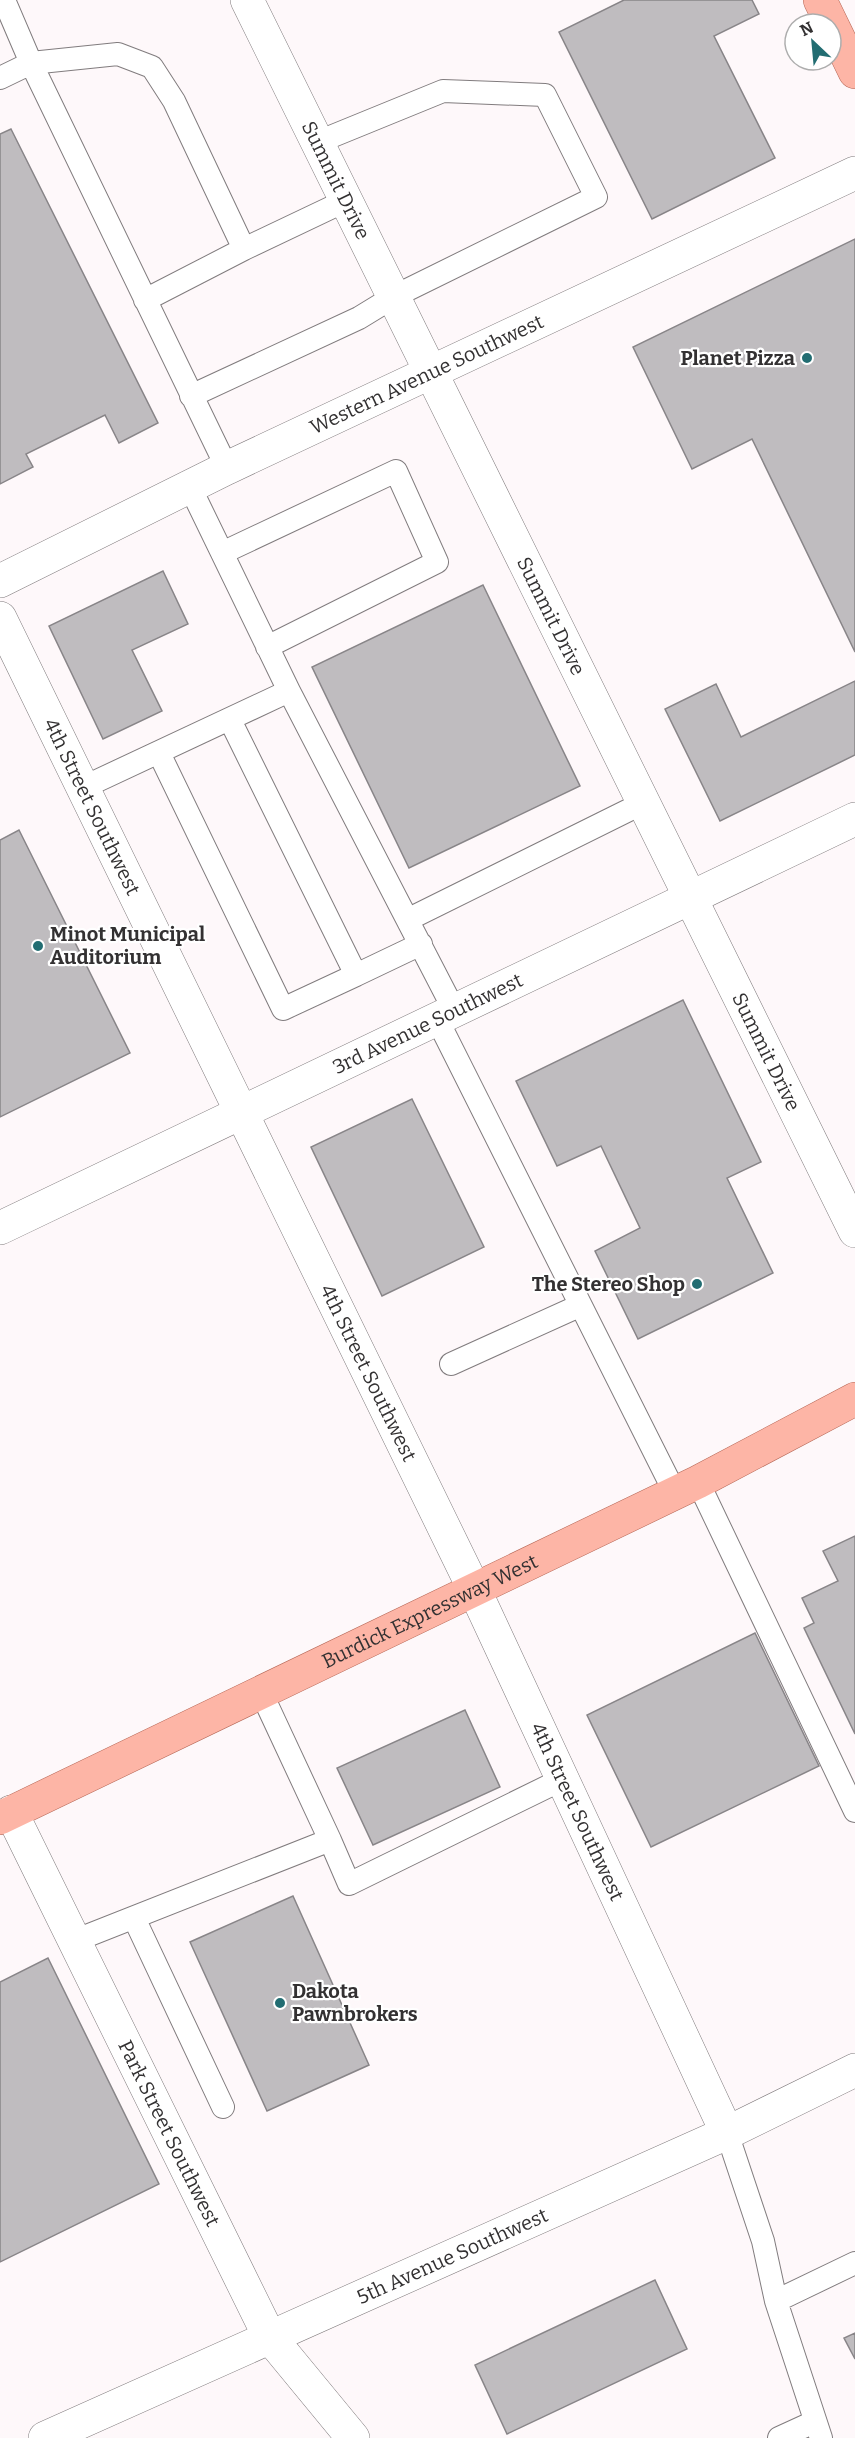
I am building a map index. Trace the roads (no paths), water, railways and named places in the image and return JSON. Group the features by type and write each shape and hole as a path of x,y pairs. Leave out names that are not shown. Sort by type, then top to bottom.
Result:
{"main road":[{"path":"820,0 855,72"},
{"name":"Burdick Expressway West","path":"5,1815 686,1487 855,1399"}],"street":[{"name":"Summit Drive","path":"247,0 433,372 855,1231"},
{"name":"Western Avenue Southwest","path":"0,581 227,468 855,172"},
{"name":"4th Street Southwest","path":"0,618 474,1589 727,2133"},
{"name":"3rd Avenue Southwest","path":"0,1228 239,1111 855,819"},
{"name":"Park Street Southwest","path":"5,1815 74,1941 269,2336 353,2438"},
{"name":"5th Avenue Southwest","path":"45,2438 727,2133 855,2070"}],"lane":[{"path":"4,0 31,63 227,468"},
{"path":"0,78 31,63 118,54 152,67 174,101 244,249"},
{"path":"191,396 359,318 395,296 596,197 544,95 442,92 318,142"},
{"path":"145,300 347,200"},
{"path":"222,553 396,471 437,562 267,647"},
{"path":"190,487 289,691 421,944 445,1014 579,1306 686,1487 855,1811"},
{"path":"82,788 289,691"},
{"path":"231,720 356,975"},
{"path":"159,753 283,1009 421,944"},
{"path":"409,919 643,803"},
{"path":"451,1364 579,1306"},
{"path":"261,1692 350,1884 563,1779"},
{"path":"74,1941 330,1840"},
{"path":"134,1918 223,2107"},
{"path":"727,2133 763,2241 776,2301 818,2430 779,2438"},
{"path":"776,2301 855,2263"}],"place":[{"name":"Planet Pizza","path":"807,358"},
{"name":"Minot Municipal Auditorium","path":"38,946"},
{"name":"The Stereo Shop","path":"697,1284"},
{"name":"Dakota Pawnbrokers","path":"280,2003"}]}
